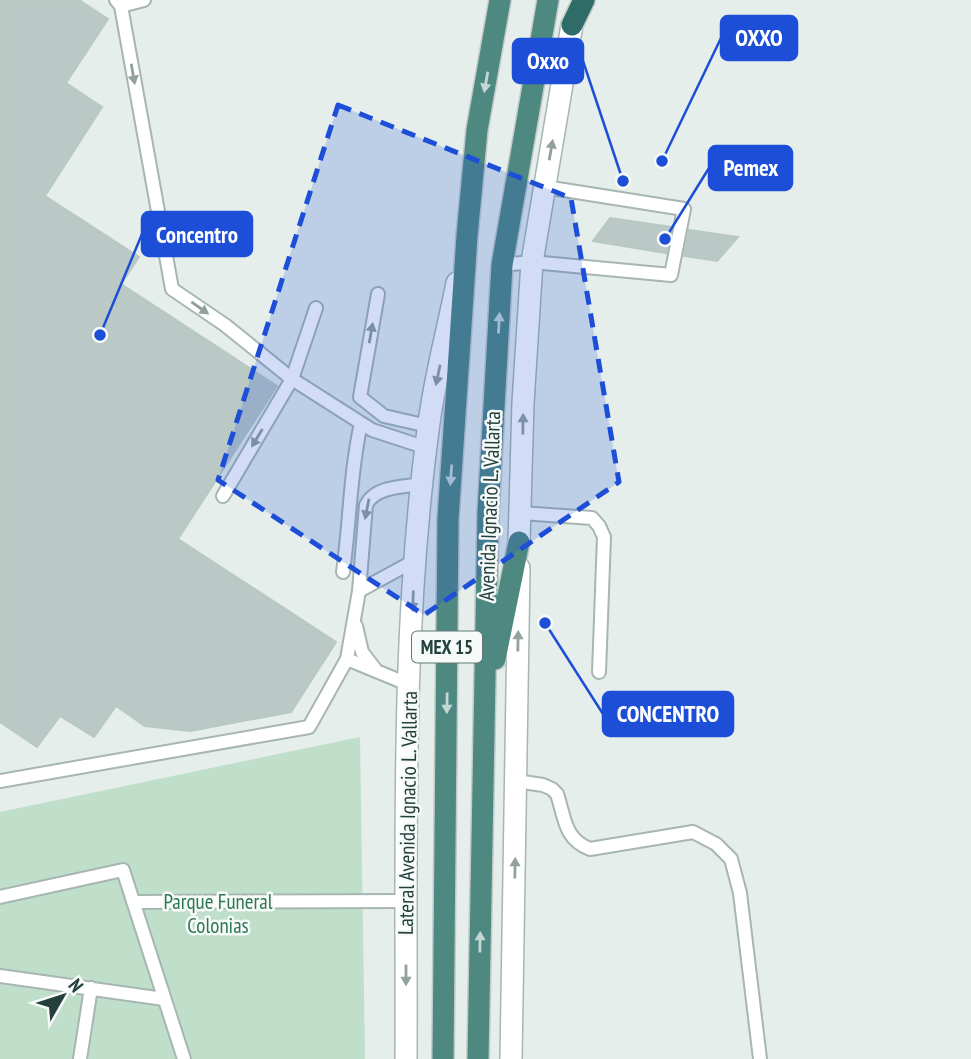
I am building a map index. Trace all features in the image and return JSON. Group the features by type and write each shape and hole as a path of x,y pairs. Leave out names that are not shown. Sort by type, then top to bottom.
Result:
{"highway":[{"name":"Avenida Ignacio L. Vallarta","path":"478,1059 488,513 502,265 548,0"},
{"path":"572,25 577,0"},
{"path":"572,25 584,0"},
{"name":"Avenida Ignacio L. Vallarta","path":"443,1059 448,519 477,130 498,5"},
{"path":"484,709 519,542"}],"street":[{"name":"Avenida Ignacio L. Vallarta","path":"519,542 523,403 532,262 572,25"},
{"name":"Lateral Avenida Ignacio L. Vallarta","path":"406,1059 414,561 429,426 467,236"},
{"path":"511,1059 519,542"}],"lane":[{"path":"144,0 118,3 172,289 225,325 292,379 361,424 427,448"},
{"path":"502,265 532,262 671,275 684,209 545,187"},
{"path":"378,294 360,397 384,416 429,426"},
{"path":"223,496 292,379 316,308"},
{"path":"343,572 351,513 354,458 361,424"},
{"path":"0,780 309,727 347,659 359,591 366,505 370,496 423,484"},
{"path":"521,513 592,518 600,526 604,537 600,672"},
{"path":"359,591 414,561"},
{"path":"354,618 362,652 379,672"},
{"path":"347,659 410,685"},
{"path":"516,781 552,789 557,794 572,839 578,845 590,849 693,832 716,844 731,859 740,893 760,1059"},
{"path":"0,897 123,870 184,1059"},
{"path":"133,902 407,901"},
{"path":"0,975 164,999"},
{"path":"80,1059 91,988"}],"highlighted area":[{"path":"338,105 571,198 619,482 424,615 218,480"}],"green space":[{"name":"Parque Funeral Colonias","path":"360,737 365,1059 0,1059 0,812"}],"building":[{"path":"0,0 79,0 108,19 66,83 102,107 45,196 139,257 121,284 277,386 178,539 336,642 291,712 190,731 145,726 116,706 94,737 60,716 37,747 0,722"},
{"path":"610,218 672,227 666,253 593,241"},
{"path":"689,230 738,237 717,261 684,256"}],"place":[{"name":"OXXO","path":"662,161"},
{"name":"Oxxo","path":"623,181"},
{"name":"Pemex","path":"665,239"},
{"name":"Concentro","path":"100,335"},
{"name":"CONCENTRO","path":"545,623"}]}
